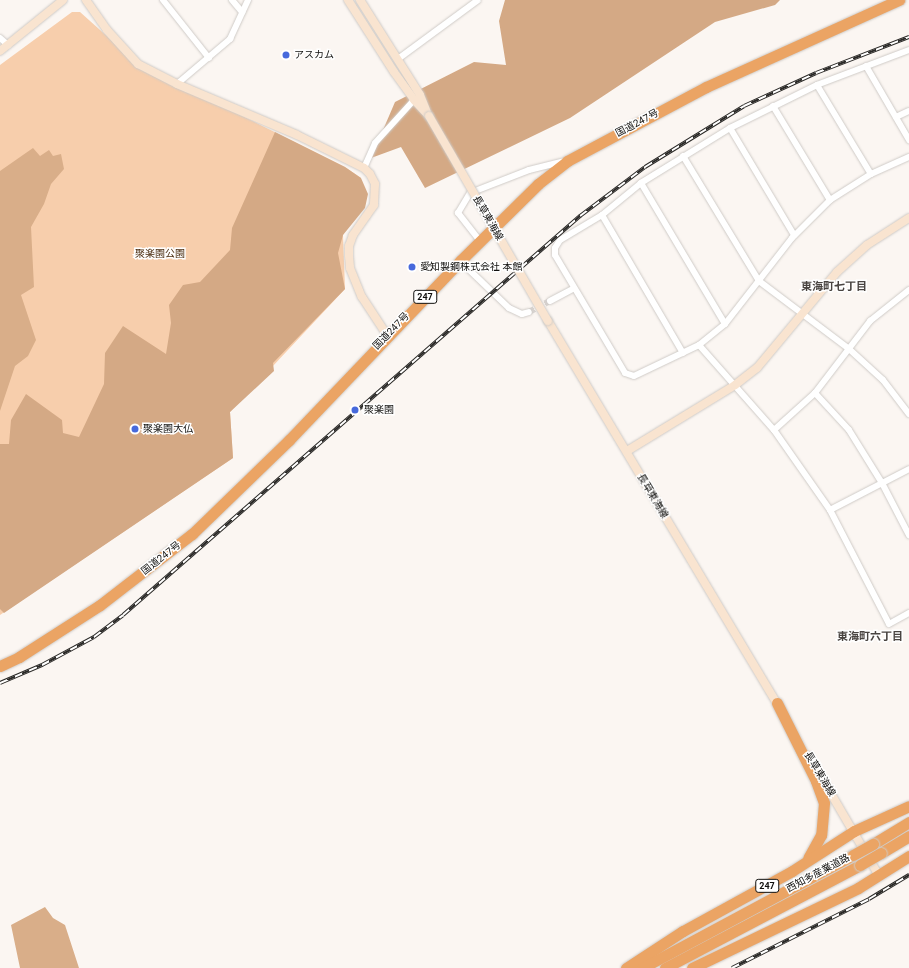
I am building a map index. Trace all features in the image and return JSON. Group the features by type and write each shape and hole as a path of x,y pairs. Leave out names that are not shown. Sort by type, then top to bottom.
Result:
{"highway":[{"name":"国道247号","path":"0,666 19,658 100,605 192,534 288,440 387,335 480,241 538,184 568,161 706,87 899,0"},
{"path":"777,703 816,781 824,803 823,825 817,846 811,855 792,871"},
{"name":"247","path":"626,968 683,931 792,871 854,831 909,806"},
{"name":"西知多産業道路","path":"642,968 873,844 909,822"},
{"name":"西知多産業道路","path":"664,968 860,865 909,836"},
{"path":"692,968 878,876 909,856"}],"main road":[{"path":"0,51 62,0"},
{"path":"86,0 108,30 138,64 177,84 297,134 364,168 375,184 374,205 348,246 350,262 362,297 387,335"},
{"name":"長草東海線","path":"348,0 414,100 429,116"},
{"name":"長草東海線","path":"360,0 420,95 429,116 548,321 854,831 878,876"},
{"path":"627,452 735,385 757,368 837,272 867,245 909,218"}],"street":[{"path":"163,0 209,58"},
{"path":"232,0 242,12"},
{"path":"177,84 230,39 248,0"},
{"path":"398,59 478,0"},
{"path":"0,38 8,45"},
{"path":"909,50 817,85 730,128 641,183 602,215 560,240 555,248 555,255 629,376 634,376 699,345 725,324 794,236 830,200 871,174 909,157"},
{"path":"866,66 909,140"},
{"path":"817,85 871,174"},
{"path":"364,168 375,143 414,100"},
{"path":"773,106 830,200"},
{"path":"896,118 909,111"},
{"path":"730,128 794,236"},
{"path":"683,156 759,281 848,348 883,380 909,414"},
{"path":"480,241 458,212 470,193 529,170 568,161"},
{"path":"641,183 725,324"},
{"path":"602,215 683,353"},
{"path":"460,261 509,308 522,314 529,312"},
{"path":"550,301 574,288"},
{"path":"774,430 815,393 848,348 870,322 909,290"},
{"path":"699,345 774,430 830,510 889,624 909,613"},
{"path":"815,393 849,430 882,483 909,535"},
{"path":"830,510 909,469"}],"green space":[{"name":"聚楽園公園","path":"72,12 80,12 138,64 345,167 361,178 343,235 345,289 230,412 233,458 0,615 0,65"}],"shaded area":[{"path":"505,0 780,0 775,5 715,22 570,118 425,188 401,147 371,158 395,102 474,62 506,65 499,21"},
{"path":"275,132 345,167 361,178 368,194 365,208 343,235 338,253 345,289 273,363 274,371 230,412 233,458 4,613 0,609 0,444 9,444 11,420 26,394 62,420 63,433 79,437 104,384 105,353 123,326 166,354 171,323 169,305 183,285 200,282 230,250 232,228"},
{"path":"33,148 40,156 49,150 53,156 61,154 64,169 51,184 44,204 31,227 34,287 21,295 36,340 28,356 15,366 0,411 0,171"},
{"path":"45,907 53,918 65,925 79,968 20,968 11,925"}],"tunnel":[{"path":"529,312 550,301"}],"railway":[{"path":"0,683 42,665 94,637 123,615 580,216 645,167 744,106 816,73 909,37"},
{"path":"732,968 869,899 909,875"}],"place":[{"name":"アスカム","path":"286,55"},
{"name":"愛知製鋼株式会社 本館","path":"412,267"},
{"name":"聚楽園","path":"355,410"},
{"name":"聚楽園大仏","path":"135,429"}],"district":[{"name":"東海町七丁目","path":"834,287"},
{"name":"東海町六丁目","path":"870,637"}]}
